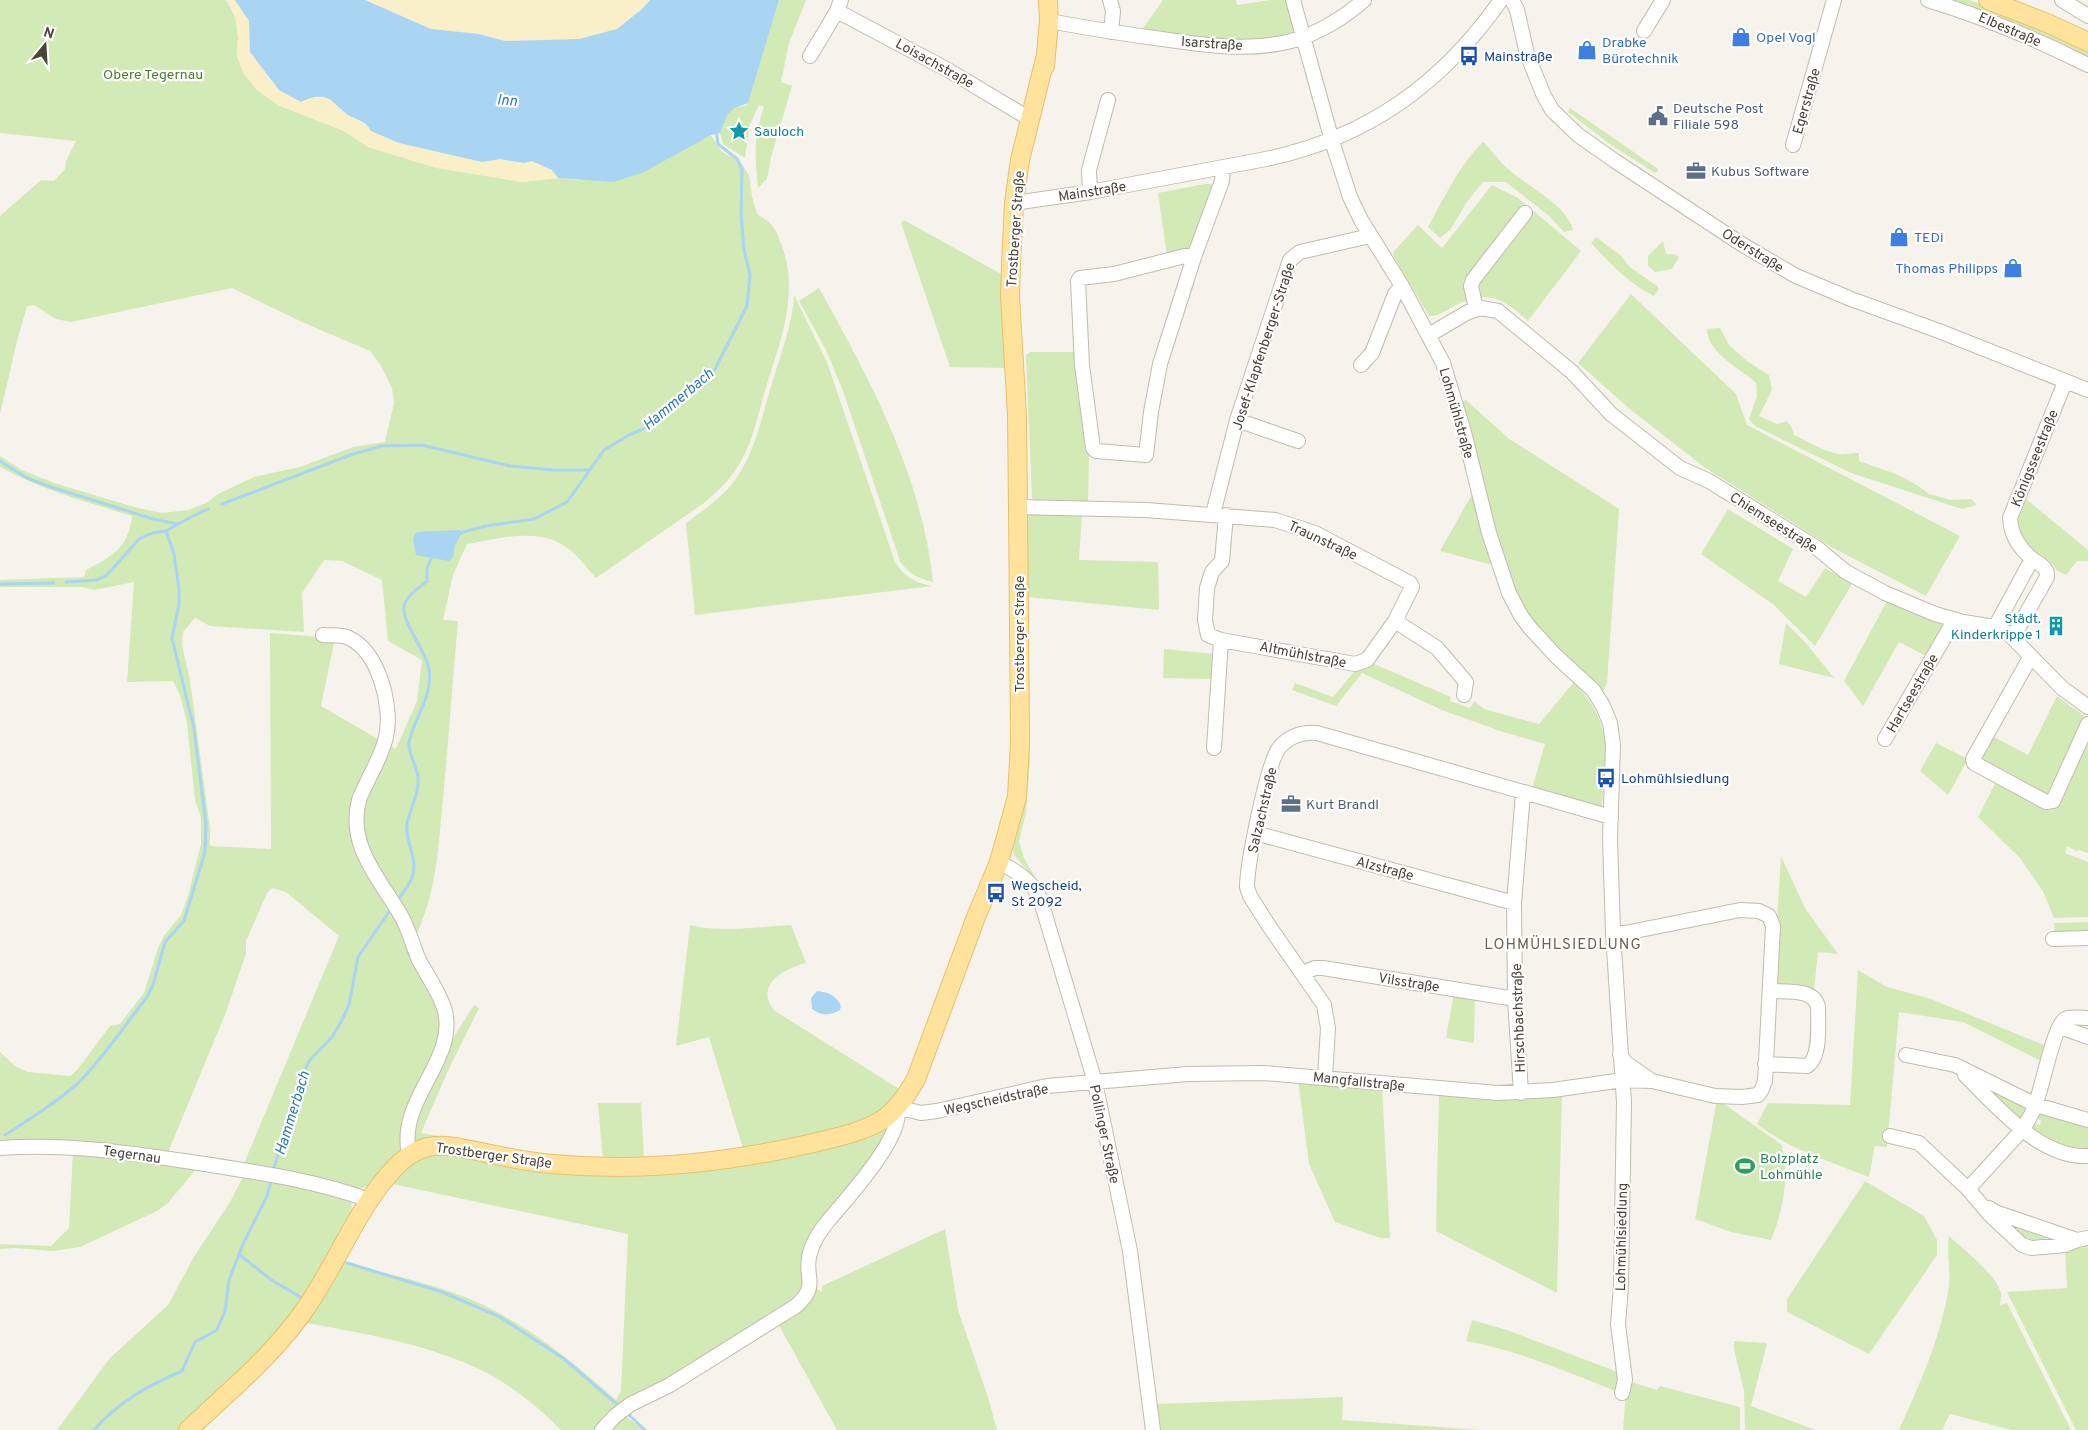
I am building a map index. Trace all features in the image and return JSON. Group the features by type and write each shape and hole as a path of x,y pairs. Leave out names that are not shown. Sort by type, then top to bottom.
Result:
{"main road":[{"name":"Trostberger Straße","path":"1026,138 1039,106 1044,84 1049,21 1048,0"},
{"path":"1988,0 2048,23 2088,42"},
{"name":"Trostberger Straße","path":"188,1430 259,1363 289,1331 311,1300 369,1200 382,1183 409,1155 430,1146 448,1146 528,1161 607,1167 692,1163 760,1154 822,1141 876,1123 897,1108 916,1079 976,916 999,862 1014,809 1019,768 1018,507 1017,415 1010,296 1014,203 1030,118 1046,55"}],"street":[{"path":"1110,0 1113,12 1111,32"},
{"name":"Lohmühlstraße","path":"1293,0 1332,141 1350,197 1370,236 1402,286 1443,362 1489,533 1508,593 1531,629 1556,656 1593,690 1605,711 1612,737 1611,817"},
{"name":"Isarstraße","path":"1049,21 1195,44 1227,46 1272,45 1303,38 1321,29 1364,0"},
{"name":"Mainstraße","path":"1014,203 1090,192 1292,154 1332,141 1373,120 1400,103 1426,83 1466,44 1501,0"},
{"name":"Oderstraße","path":"1512,0 1517,10 1527,54 1544,96 1552,110 1578,134 1616,161 1743,245 1796,276 1845,297 1939,331 2088,390"},
{"path":"1644,31 1663,0"},
{"name":"Egerstraße","path":"1793,145 1834,0"},
{"name":"Elbestraße","path":"1928,0 2016,30 2088,65"},
{"path":"2062,0 2088,16"},
{"path":"810,56 840,6"},
{"name":"Loisachstraße","path":"840,6 1030,118"},
{"path":"1090,192 1089,170 1108,100"},
{"path":"1194,258 1185,256 1114,274 1080,278 1078,282 1082,365 1093,448 1096,452 1146,455 1151,412 1160,364 1194,258 1222,182 1223,167"},
{"path":"1429,335 1476,309 1471,286 1473,280 1526,213"},
{"name":"Josef-Klapfenberger-Straße","path":"1220,515 1237,420 1292,257 1307,250 1370,236"},
{"path":"1361,365 1372,353 1395,294 1402,286"},
{"name":"Chiemseestraße","path":"1476,309 1488,308 1502,313 1572,372 1611,414 1680,468 1709,482 1817,548 1846,572 1885,593 1954,621 1995,627 2014,638 2062,688 2088,707"},
{"name":"Königsseestraße","path":"2014,638 2048,572 2017,544 2010,518 2065,382"},
{"path":"1237,420 1298,441"},
{"name":"Traunstraße","path":"1018,507 1146,510 1220,515 1275,520 1300,527 1410,583 1412,590 1395,621"},
{"path":"1214,748 1221,640 1208,636 1205,620 1209,578 1224,556 1220,515"},
{"path":"1995,627 2032,559"},
{"path":"1395,621 1444,654 1466,682 1467,688 1464,695"},
{"name":"Altmühlstraße","path":"1221,640 1355,664 1367,660 1372,655 1395,621"},
{"name":"Hartseestraße","path":"1885,739 1954,621"},
{"path":"323,635 348,637 362,648 377,670 387,702 386,736 359,800 356,830 363,853 372,872 400,914 420,960 442,1003 447,1031 442,1048 418,1095 408,1124 407,1143 409,1155"},
{"path":"2031,656 1973,758 1974,763 2046,802 2053,801 2088,724"},
{"name":"Salzachstraße","path":"1325,1077 1328,1028 1326,1009 1304,973 1269,926 1248,892 1247,880 1255,833 1274,757 1284,744 1300,734 1317,733 1611,817"},
{"name":"Hirschbachstraße","path":"1521,1093 1515,999 1514,903 1523,793"},
{"name":"Lohmühlsiedlung","path":"1611,817 1613,933 1623,1080 1621,1286 1618,1324 1625,1380 1622,1393"},
{"name":"Alzstraße","path":"1255,833 1514,903"},
{"name":"Pollinger Straße","path":"999,862 1024,877 1040,898 1095,1082 1130,1251 1153,1430"},
{"path":"1613,933 1625,933 1740,910 1763,912 1772,920 1773,926 1765,1064 1762,1089 1758,1095 1752,1097 1715,1096 1652,1081 1623,1080"},
{"path":"2053,939 2088,938"},
{"name":"Vilsstraße","path":"1304,973 1315,968 1324,968 1515,999"},
{"path":"1765,1064 1807,1066 1812,1063 1816,1053 1818,1002 1814,997 1807,994 1770,991"},
{"path":"1968,1190 2022,1130 2036,1105 2060,1028 2065,1019 2086,1018"},
{"path":"2085,1036 2078,1028 2080,1020 2086,1018"},
{"path":"2060,1028 2085,1036"},
{"path":"1620,1055 1626,1063 1652,1081"},
{"path":"1906,1055 1955,1065 2036,1105 2088,1120"},
{"path":"1955,1065 2022,1130 2041,1144 2079,1156 2088,1156"},
{"name":"Mangfallstraße","path":"1095,1082 1231,1072 1325,1077 1439,1089 1521,1093 1623,1080"},
{"name":"Wegscheidstraße","path":"897,1108 921,1112 937,1111 1036,1088 1095,1082"},
{"path":"1995,1104 1998,1096 2006,1090"},
{"name":"Trostberger Straße","path":"602,1430 615,1416 631,1404 670,1385 803,1300 810,1288 809,1260 815,1240 862,1180 890,1139 898,1121 897,1108"},
{"path":"1890,1136 1919,1143 1979,1201 1990,1216 2022,1245 2031,1248 2066,1245 2083,1239"},
{"name":"Tegernau","path":"0,1148 54,1146 87,1148 280,1176 321,1185 369,1200"},
{"path":"1979,1201 1995,1212 2019,1221 2083,1239"},
{"path":"2010,1234 2012,1223 2019,1221"},
{"path":"2044,1247 2050,1240 2048,1230"}],"green space":[{"name":"Obere Tegernau","path":"0,0 225,0 236,19 237,56 244,74 257,90 278,105 344,131 368,147 437,168 522,182 558,178 579,180 681,150 711,135 721,151 741,163 749,175 757,214 767,220 773,227 782,246 787,264 789,283 786,319 755,428 745,455 728,480 719,489 704,503 596,578 563,545 552,540 528,536 516,536 467,544 453,575 443,620 458,621 436,866 428,902 414,940 442,1010 443,1054 474,1005 479,1008 447,1073 421,1133 451,1138 433,1142 370,1185 362,1188 351,1188 243,1166 339,936 286,892 272,888 267,893 246,941 246,954 226,1012 167,1155 0,1144 0,1052 15,1066 28,1072 70,1076 77,1070 110,1026 120,1024 144,993 158,948 164,936 181,915 188,896 201,844 201,818 195,800 187,723 180,695 173,681 127,682 134,582 94,590 82,587 0,587 0,580 84,577 86,570 118,550 127,536 132,516 64,495 16,475 0,467 0,456 22,470 54,483 134,507 162,513 188,510 206,503 218,494 254,477 300,467 353,447 385,442 394,403 392,388 380,364 370,351 302,322 232,288 71,322 56,319 34,305 27,306 0,414 0,216 41,180 54,181 65,169 66,161 76,141 0,133","holes":["324,560 342,561 382,580 388,641 422,660 417,701 396,749 387,744 358,814 383,742 321,706 335,638 270,633 271,849 210,846 210,829 190,680 182,645 183,632 195,618 210,626 304,632 302,593"]},
{"path":"779,0 806,0 789,43 781,82 792,86 771,157 767,179 758,188 756,138 764,107 759,105 750,124 745,158 723,144 720,133 728,114 735,108 747,105"},
{"path":"1163,0 1236,0 1237,5 1270,0 1287,0 1296,32 1294,36 1275,40 1237,42 1141,31"},
{"path":"1949,0 1969,0 2004,12 2088,52 2088,59 2002,19"},
{"path":"1570,108 1658,169 1658,171 1655,173 1611,145 1568,112"},
{"path":"1483,142 1515,175 1555,204 1569,221 1573,230 1564,232 1549,216 1506,182 1483,182 1466,203 1451,229 1440,238 1428,227 1460,170"},
{"path":"1213,184 1212,193 1194,240 1186,251 1167,256 1158,193"},
{"path":"1492,185 1518,198 1581,251 1528,321 1502,301 1485,297 1466,301 1442,313 1429,316 1393,255 1394,251 1418,225 1442,248"},
{"path":"904,220 1003,275 1009,368 950,367 901,223"},
{"path":"1596,237 1620,255 1630,267 1657,286 1659,289 1654,296 1628,279 1605,258 1591,243"},
{"path":"1663,241 1666,254 1674,254 1679,257 1672,269 1655,272 1648,266 1648,256"},
{"path":"819,288 875,393 906,466 927,542 933,582 914,575 900,561 843,391 826,350 799,301"},
{"path":"1631,294 1736,394 1747,425 1960,536 1926,596 1831,547 1704,467 1631,410 1578,363"},
{"path":"794,295 827,362 895,562 911,578 933,586 695,615 686,523 722,495 734,482 751,452 786,338"},
{"path":"1720,328 1729,345 1747,361 1769,375 1772,390 1759,416 1777,424 1786,421 1791,426 1794,435 1832,453 1859,453 1859,461 1896,474 1929,494 1951,500 1971,499 1977,505 1962,509 1851,473 1755,426 1749,419 1757,396 1756,383 1718,353 1713,346 1707,329"},
{"path":"1030,352 1076,352 1087,453 1089,455 1088,504 1038,502 1032,498 1026,355"},
{"path":"1466,400 1508,438 1619,509 1607,683 1604,690 1599,693 1532,625 1507,579 1461,402"},
{"path":"1475,489 1494,563 1489,564 1440,551"},
{"path":"2026,499 2088,550 2088,561 2077,561 2066,575 2056,570 2050,561 2029,546 2020,534 2017,522 2021,507"},
{"path":"1728,509 1793,549 1778,581 1806,597 1825,568 1852,584 1815,646 1774,605 1701,554"},
{"path":"1026,512 1082,512 1079,560 1158,562 1159,610 1027,597 1030,762 1026,812 1019,842 1024,858 1041,887 1045,899 1036,880 1014,855 1013,847"},
{"path":"1887,601 1943,625 1926,656 1899,642 1863,706 1844,681"},
{"path":"1786,623 1806,643 1834,678 1779,664"},
{"path":"1164,649 1215,654 1214,679 1163,678"},
{"path":"1372,663 1451,697 1450,701 1470,708 1474,701 1484,709 1539,724 1574,682 1596,713 1605,740 1606,754 1602,806 1600,809 1531,792 1545,744 1503,732 1442,710 1362,673 1336,706 1292,690 1295,683 1333,697 1357,668"},
{"path":"2057,696 2087,718 2047,798 1978,761 1992,736 2028,755"},
{"path":"2088,737 2088,853 2076,851 2067,846 2065,853 2088,862 2088,917 2054,918 2043,891 2020,858 1978,817 1996,782 2052,810"},
{"path":"1936,743 1968,759 1948,795 1920,771"},
{"path":"1781,856 1805,908 1838,954 1818,952 1814,990 1777,987 1775,951"},
{"path":"2088,922 2088,935 2055,935 2054,923"},
{"path":"690,925 727,929 791,925 806,963 789,969 769,986 767,994 769,1002 775,1011 904,1092 867,1122 744,1152 709,1037 676,1046"},
{"path":"1858,970 1887,987 1931,999 2046,1046 2041,1061 1963,1022 1899,1012 1887,1147 1875,1146 1869,1177 1797,1148 1757,1124 1768,1103 1850,1105"},
{"path":"1454,993 1475,996 1474,1043 1446,1038"},
{"path":"1969,1074 2029,1106 2021,1119 2019,1120"},
{"path":"1298,1079 1382,1086 1390,1238 1380,1238 1335,1222 1309,1164"},
{"path":"1439,1093 1562,1095 1557,1293 1436,1231"},
{"name":"Bolzplatz Lohmühle","path":"1717,1099 1782,1145 1785,1170 1784,1193 1771,1240 1731,1232 1695,1219"},
{"path":"598,1103 641,1103 644,1161 603,1161"},
{"path":"2038,1109 2088,1123 2088,1153 2077,1153 2031,1132 2032,1123 2040,1125 2041,1120 2034,1117"},
{"path":"888,1120 893,1128 826,1219 804,1295 596,1430 561,1430 518,1392 489,1374 444,1355 397,1341 302,1322 340,1259 440,1288 477,1302 499,1313 560,1353 616,1400 621,1391 628,1234 388,1183 426,1152 678,1169"},
{"path":"73,1151 197,1168 168,1203 157,1211 80,1247 53,1251 15,1248 0,1249 0,1244 51,1246 69,1228"},
{"path":"244,1175 278,1180 351,1201 353,1215 299,1311 183,1430 57,1430 110,1358 168,1305 195,1255 230,1202"},
{"path":"1865,1181 1924,1216 1937,1240 1937,1255 1869,1354 1787,1312 1787,1299"},
{"path":"2016,1225 2045,1235 2046,1240 2029,1244 2013,1229"},
{"path":"945,1229 958,1310 988,1397 997,1430 837,1430 777,1322 814,1287 822,1292 822,1286"},
{"path":"1949,1236 1986,1270 1998,1285 2001,1294 2000,1305 2007,1303 2071,1430 2012,1430 1950,1414 1942,1430 1899,1430 1929,1360 1941,1324 1949,1286"},
{"path":"2088,1247 2088,1430 2076,1430 2007,1292 2067,1288 2065,1249"},
{"path":"1472,1320 1507,1330 1623,1374 1618,1392 1524,1356 1466,1341"},
{"path":"1734,1341 1767,1343 1751,1406 1816,1430 1745,1430 1744,1391 1734,1349"},
{"path":"1631,1382 1657,1390 1660,1386 1740,1407 1740,1430 1623,1430 1626,1391"},
{"path":"1343,1397 1342,1420 1481,1430 1159,1430 1155,1404"},
{"path":"621,1413 644,1430 605,1430"}],"sand":[{"path":"225,0 235,0 249,21 250,52 279,90 310,98 325,97 334,102 343,112 399,143 482,162 500,159 524,163 532,161 552,170 558,178 522,182 437,168 368,147 344,131 278,105 257,90 244,74 237,56 236,19 229,3"},
{"path":"365,0 650,0 617,29 579,39 505,41 479,34 431,29"}],"water":[{"name":"Inn","path":"235,0 365,0 431,29 479,34 505,41 579,39 617,29 650,0 779,0 748,103 735,108 728,114 720,133 711,135 644,172 614,182 558,178 552,170 532,161 524,163 500,159 482,162 399,143 371,131 366,124 347,114 327,98 315,97 301,102 279,90 250,52 249,21"},
{"path":"461,530 453,557 449,561 416,555 413,538 417,532"},
{"path":"817,991 828,993 834,997 841,1006 840,1010 826,1014 812,1009 811,998"}],"waterway":[{"name":"Hammerbach","path":"458,535 486,526 534,519 567,502 604,450 629,435 653,425 713,373 747,306 750,275 744,250 741,215 742,169 737,159 718,144 716,130"},
{"path":"222,504 353,454 382,446 422,445 510,466 554,470 590,470"},
{"path":"0,461 27,478 51,487 153,519 178,524"},
{"path":"66,582 96,580 106,576 139,539 152,533 166,531 208,509"},
{"path":"5,1135 77,1084 104,1053 147,997 153,985 165,942 184,921 205,852 206,824 194,729 172,638 179,604 179,589 174,554 166,531"},
{"name":"Hammerbach","path":"396,902 409,884 414,866 407,824 416,794 418,776 409,743 428,690 429,680 427,662 406,620 404,606 410,595 427,581 427,568 432,557"},
{"path":"0,584 54,583"},
{"name":"Hammerbach","path":"273,1172 298,1085 309,1061 332,1037 341,1022 349,1005 358,957 391,909"},
{"name":"Hammerbach","path":"94,1430 113,1411 135,1395 182,1371 195,1342 217,1330 225,1311 229,1280 243,1244 267,1196 272,1178"},
{"path":"240,1255 270,1279 302,1298"},
{"path":"347,1263 442,1292 500,1317 563,1358 619,1406"},
{"path":"627,1413 645,1430"}],"place":[{"name":"Opel Vogl","path":"1741,37"},
{"name":"Drabke Bürotechnik","path":"1587,50"},
{"name":"Mainstraße","path":"1469,56"},
{"name":"Deutsche Post Filiale 598","path":"1658,116"},
{"name":"Sauloch","path":"739,131"},
{"name":"Kubus Software","path":"1696,171"},
{"name":"TEDi","path":"1899,237"},
{"name":"Thomas Philipps","path":"2013,268"},
{"name":"Städt. Kinderkrippe 1","path":"2056,626"},
{"name":"Lohmühlsiedlung","path":"1606,778"},
{"name":"Kurt Brandl","path":"1291,804"},
{"name":"Wegscheid, St 2092","path":"996,893"},
{"name":"Bolzplatz Lohmühle","path":"1745,1166"}],"district":[{"name":"LOHMÜHLSIEDLUNG","path":"1563,944"}]}
